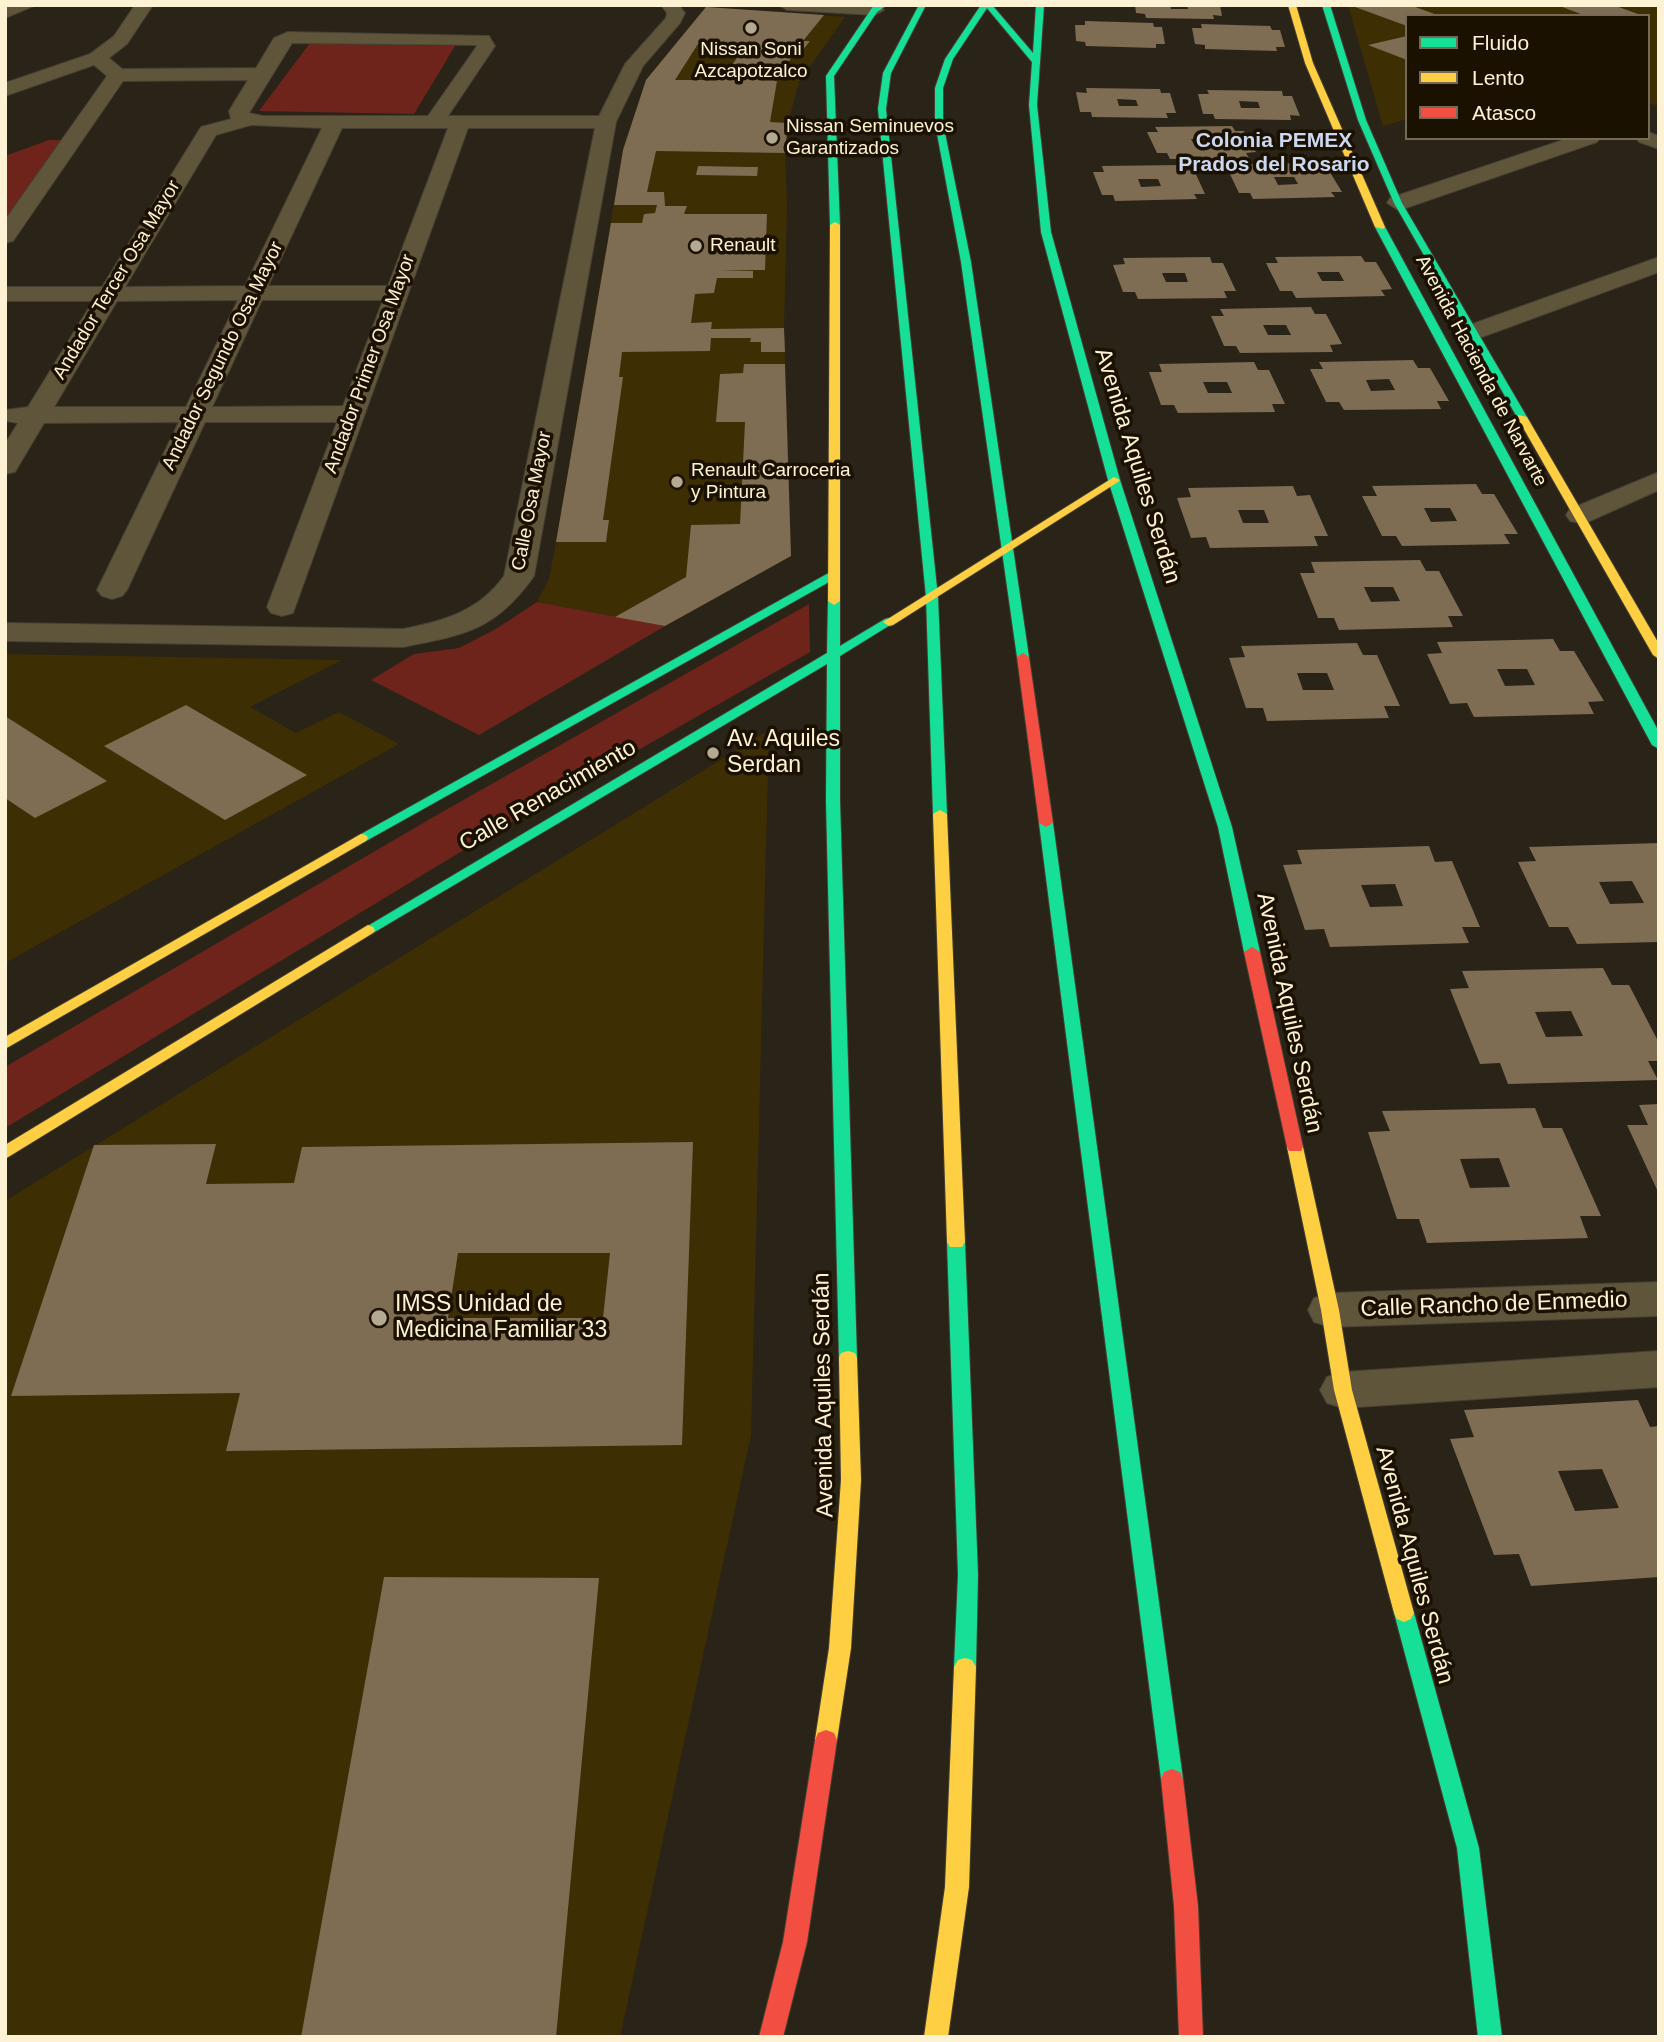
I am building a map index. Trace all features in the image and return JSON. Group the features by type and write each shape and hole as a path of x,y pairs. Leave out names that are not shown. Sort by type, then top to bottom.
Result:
{"street":[{"path":"18,9 41,5"},
{"path":"5,90 97,58 121,40 144,5"},
{"name":"Calle Osa Mayor","path":"5,632 403,638 462,625 489,611 508,594 519,576 606,122 634,64 674,19 676,13 670,5"},
{"path":"787,5 879,7"},
{"path":"923,5 887,72 882,109 932,597 948,1105 968,1575 957,1887 936,2037"},
{"path":"1036,62 987,5 949,59 939,88 939,123 966,262 1009,549 1168,1739 1186,1906 1191,2037"},
{"name":"Avenida Aquiles Serdán","path":"1040,5 1033,104 1046,232 1114,480 1225,827 1330,1310 1343,1390 1468,1848 1490,2037"},
{"name":"Avenida Hacienda de Narvarte","path":"1292,5 1309,63 1367,204 1659,745"},
{"name":"Avenida Hacienda de Narvarte","path":"1326,5 1362,120 1398,202 1659,655"},
{"name":"Avenida Aquiles Serdán","path":"771,2037 795,1942 840,1648 851,1480 831,656 834,574 835,162 830,76 879,7"},
{"path":"249,120 240,117 239,111 281,42 288,37 483,40 485,46 435,121"},
{"path":"97,58 117,75 261,74"},
{"path":"5,236 117,75"},
{"name":"Andador Tercer Osa Mayor","path":"5,466 208,131 249,120 606,122"},
{"name":"Andador Segundo Osa Mayor","path":"112,590 335,122"},
{"name":"Andador Primer Osa Mayor","path":"282,607 395,293 460,122"},
{"path":"1398,202 1584,140"},
{"path":"1474,332 1659,264"},
{"path":"5,295 395,293"},
{"path":"5,415 353,414"},
{"name":"Calle Renacimiento","path":"5,1153 464,871 932,597 1114,480"},
{"path":"1580,515 1659,480"},
{"path":"5,1044 485,768 834,574"},
{"path":"1625,681 1648,677"},
{"name":"Calle Rancho de Enmedio","path":"1330,1310 1659,1299"},
{"path":"1343,1390 1659,1369"}],"shaded area":[{"path":"1348,5 1659,5 1659,106 1650,104 1650,14 1405,14 1405,120 1383,126"},
{"path":"706,7 845,17 799,82 788,123 785,153 787,206 784,328 791,556 665,626 537,602 549,579 623,150 646,80"},
{"path":"310,43 455,46 414,114 259,111"},
{"path":"49,140 69,140 5,225 5,156"},
{"path":"537,602 665,626 479,735 371,680 414,654 459,648 496,629"},
{"path":"809,604 810,652 472,845 5,1128 5,1067 430,819"},
{"path":"5,654 342,660 250,707 296,733 339,712 399,744 5,963"},
{"name":"IMSS Unidad de Medicina Familiar 33","path":"769,730 751,1435 620,2037 5,2037 5,1201"}],"building":[{"path":"1135,5 1170,5 1171,9 1188,9 1187,5 1220,5 1222,16 1213,15 1214,19 1146,18 1145,14 1136,13"},
{"path":"1410,5 1434,14 1405,14 1405,25 1355,7"},
{"path":"1557,5 1613,5 1638,14 1581,14"},
{"path":"706,7 824,15 803,41 810,41 802,51 797,51 773,81 777,81 770,122 788,123 785,153 656,151 647,192 664,192 665,206 687,206 684,214 767,214 765,270 719,270 753,271 753,278 717,278 714,293 695,294 691,323 712,322 711,329 784,328 785,352 761,352 761,342 750,342 751,338 711,338 710,351 622,352 619,377 623,377 603,520 609,520 606,542 556,542 611,223 642,223 644,214 655,213 657,205 614,205 623,150 646,80","holes":["698,44 745,47 721,80 675,80"]},
{"path":"1085,21 1153,23 1154,27 1162,27 1165,44 1156,44 1156,48 1086,46 1085,42 1076,41 1075,25 1085,25"},
{"path":"1201,24 1270,26 1272,30 1280,30 1285,47 1276,47 1277,51 1205,49 1205,45 1195,44 1192,28 1202,28"},
{"path":"1405,36 1405,59 1368,45"},
{"path":"1086,88 1160,89 1161,93 1170,93 1176,113 1166,113 1168,118 1092,117 1091,112 1080,112 1076,92 1087,93","holes":["1117,99 1136,100 1138,106 1119,106"]},
{"path":"1207,90 1282,91 1283,96 1292,96 1300,116 1290,115 1291,120 1215,119 1213,114 1203,114 1198,94 1209,94","holes":["1239,101 1258,102 1260,108 1241,108"]},
{"path":"1232,126 1235,131 1244,131 1256,152 1246,153 1249,158 1170,159 1167,153 1157,153 1147,132 1158,132 1155,127","holes":["1191,139 1210,139 1214,146 1195,146"]},
{"path":"1315,163 1319,169 1328,169 1342,192 1331,192 1335,197 1253,199 1250,193 1239,193 1228,170 1239,170 1236,164","holes":["1274,177 1294,177 1298,184 1278,185"]},
{"path":"1182,165 1184,171 1194,170 1205,194 1194,194 1197,199 1115,201 1113,195 1102,195 1093,172 1104,172 1102,166","holes":["1138,179 1158,179 1161,186 1141,187"]},
{"path":"698,166 758,167 757,176 696,175"},
{"path":"1361,256 1365,262 1376,262 1392,289 1381,290 1385,296 1296,298 1292,291 1280,291 1266,263 1278,263 1275,257","holes":["1317,272 1339,272 1344,281 1322,281"]},
{"path":"1210,257 1212,263 1223,263 1236,291 1224,291 1227,298 1138,299 1135,292 1123,292 1113,265 1125,264 1123,258","holes":["1162,273 1185,273 1188,282 1166,282"]},
{"path":"1311,307 1315,314 1326,314 1342,344 1330,345 1333,352 1240,353 1236,346 1224,346 1211,316 1224,316 1220,309","holes":["1263,325 1286,325 1291,335 1268,335"]},
{"path":"1413,360 1418,368 1430,368 1449,401 1437,401 1441,409 1344,410 1339,402 1326,402 1310,369 1323,369 1319,362","holes":["1389,379 1395,390 1371,391 1366,380"]},
{"path":"1254,362 1258,370 1269,370 1285,404 1272,404 1275,412 1178,413 1174,405 1161,405 1149,372 1162,372 1159,364","holes":["1203,382 1227,382 1232,393 1208,393"]},
{"path":"744,364 785,364 791,556 665,626 615,617 686,577 691,525 740,524 745,422 716,422 720,374 743,373"},
{"path":"1476,484 1482,494 1494,494 1518,534 1504,534 1510,544 1402,546 1396,536 1382,536 1362,496 1377,496 1372,486","holes":["1424,508 1450,508 1457,521 1431,522"]},
{"path":"1293,486 1297,496 1310,495 1328,536 1314,536 1318,546 1210,548 1206,537 1191,538 1177,498 1191,497 1188,488","holes":["1238,510 1264,510 1269,523 1243,523"]},
{"path":"1420,560 1426,571 1439,571 1463,616 1448,616 1453,627 1339,630 1334,618 1318,618 1300,573 1315,573 1311,562","holes":["1364,587 1393,587 1400,601 1371,602"]},
{"path":"1553,639 1560,651 1574,651 1604,701 1588,702 1594,714 1474,717 1467,703 1450,704 1427,654 1442,653 1437,642","holes":["1497,669 1527,669 1535,685 1505,686"]},
{"path":"1357,643 1363,655 1377,655 1400,706 1384,706 1389,718 1267,721 1263,708 1246,708 1229,658 1245,657 1241,646","holes":["1297,673 1327,673 1334,690 1303,690"]},
{"path":"186,705 307,775 225,820 104,746"},
{"path":"5,716 107,781 35,818 5,798"},
{"path":"1659,843 1659,942 1577,944 1568,927 1549,927 1518,862 1536,861 1529,847","holes":["1632,881 1644,903 1610,904 1599,882"]},
{"path":"1429,846 1435,862 1452,861 1480,927 1462,927 1469,943 1330,947 1324,929 1305,930 1283,865 1302,864 1297,850","holes":["1395,884 1403,906 1370,907 1361,885"]},
{"path":"1603,968 1612,985 1629,985 1659,1043 1659,1061 1648,1061 1658,1080 1508,1084 1500,1063 1480,1064 1450,989 1469,988 1462,971","holes":["1571,1011 1583,1036 1546,1037 1535,1012"]},
{"path":"1659,1104 1659,1194 1627,1125 1648,1125 1639,1105"},
{"path":"1535,1108 1543,1128 1562,1128 1601,1216 1580,1216 1588,1238 1427,1243 1419,1219 1397,1219 1368,1132 1390,1131 1382,1111","holes":["1499,1158 1510,1187 1470,1188 1460,1159"]},
{"path":"693,1142 682,1445 226,1451 240,1393 11,1396 94,1145 216,1144 206,1184 294,1183 302,1147","holes":["458,1253 610,1253 603,1318 448,1318"]},
{"path":"1638,1400 1650,1427 1659,1426 1659,1577 1531,1586 1519,1554 1494,1555 1450,1439 1474,1437 1464,1410","holes":["1602,1469 1619,1508 1575,1511 1558,1471"]},
{"path":"384,1577 599,1578 556,2037 301,2037"}],"traffic: fast":[{"path":"835,225 830,76 878,5"},
{"path":"875,10 884,5"},
{"path":"923,5 887,73 882,109 932,597 940,814"},
{"path":"985,5 949,59 939,88 939,123 966,262 1023,657"},
{"path":"988,5 1036,62"},
{"path":"1040,5 1033,105 1046,232 1114,480 1225,827 1252,952"},
{"path":"1326,5 1362,120 1398,203 1522,417"},
{"path":"1380,227 1659,745"},
{"path":"361,838 834,574"},
{"path":"834,601 833,801 848,1358"},
{"path":"368,930 889,622"},
{"path":"1046,823 1172,1779"},
{"path":"956,1242 968,1575 965,1667"},
{"path":"1404,1613 1468,1848 1490,2037"}],"traffic: slow":[{"path":"1292,5 1309,63 1380,227"},
{"path":"834,601 835,225"},
{"path":"1522,417 1659,655"},
{"path":"889,622 1114,480"},
{"path":"940,814 956,1242"},
{"path":"5,1044 361,838"},
{"path":"5,1153 368,930"},
{"path":"1295,1147 1330,1310 1343,1390 1404,1613"},
{"path":"826,1740 840,1648 851,1480 848,1358"},
{"path":"936,2037 957,1887 965,1667"}],"traffic: jam":[{"path":"1023,657 1046,823"},
{"path":"1252,952 1295,1147"},
{"path":"771,2037 795,1942 826,1740"},
{"path":"1172,1779 1186,1906 1191,2037"}],"place":[{"name":"Nissan Soni Azcapotzalco","path":"751,28"},
{"name":"Nissan Seminuevos Garantizados","path":"772,138"},
{"name":"Renault","path":"696,246"},
{"name":"Renault Carroceria y Pintura","path":"677,482"},
{"name":"Av. Aquiles Serdan","path":"713,753"},
{"name":"IMSS Unidad de Medicina Familiar 33","path":"379,1318"}],"district":[{"name":"Colonia PEMEX Prados del Rosario","path":"1274,153"}]}
